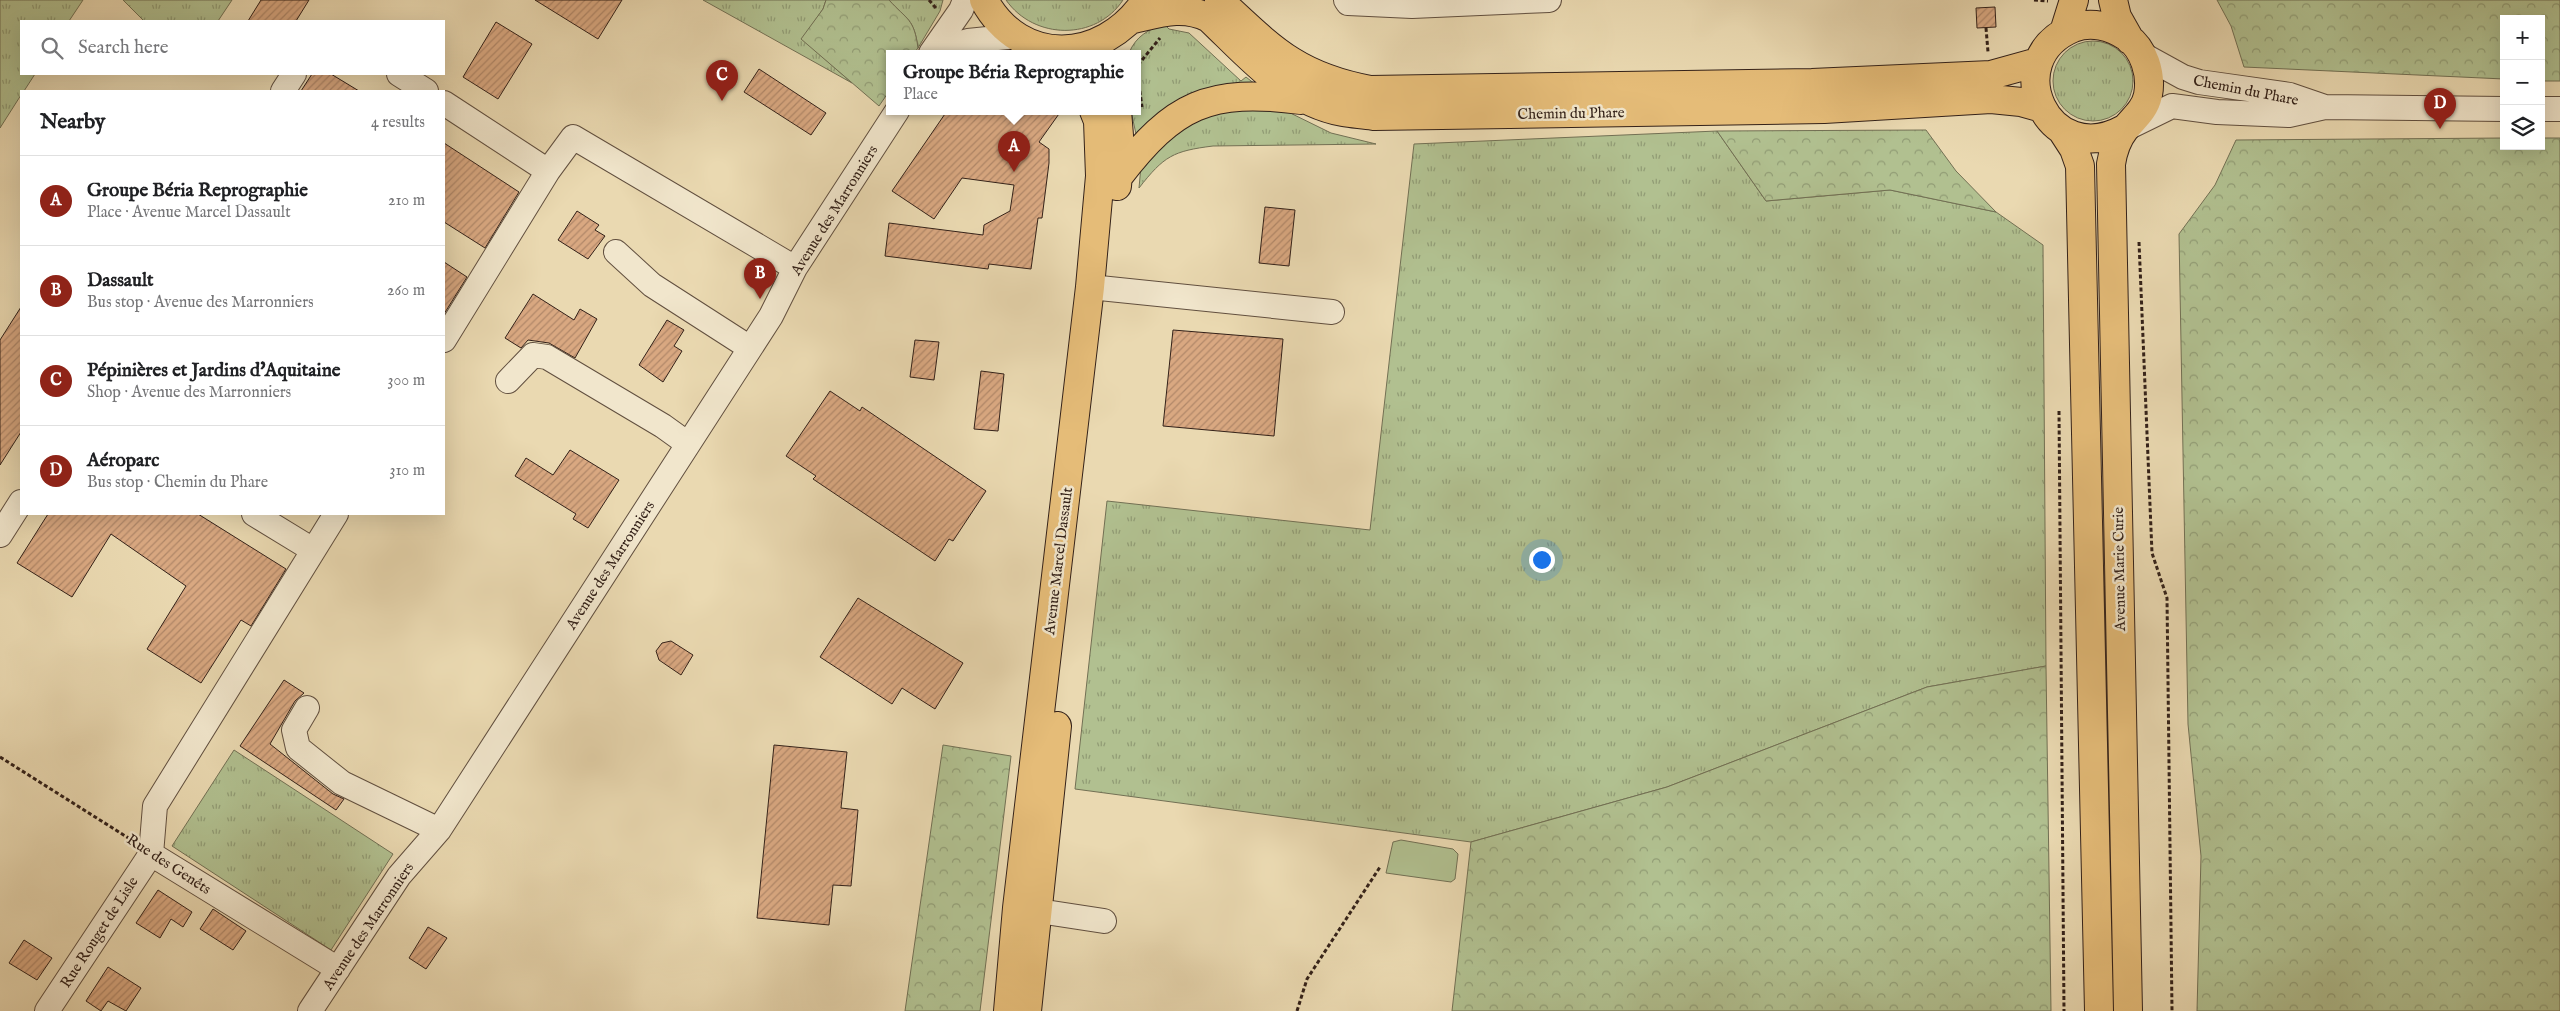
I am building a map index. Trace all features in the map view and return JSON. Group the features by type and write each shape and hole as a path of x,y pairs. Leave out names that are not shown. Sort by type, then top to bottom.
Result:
{"main road":[{"path":"984,0 1002,25 1033,45"},
{"name":"Chemin du Phare","path":"1219,0 1271,48 1291,62 1326,79 1370,90 1812,83 1992,74 2038,62"},
{"path":"2064,32 2065,0"},
{"path":"2113,0 2117,17 2136,48 2149,75 2148,96 2139,115 2113,136 2087,140 2062,132 2048,119 2038,101 2034,81 2038,62 2048,44 2064,32 2077,26 2091,24 2119,31 2136,48"},
{"name":"Chemin du Phare","path":"1033,45 1066,50 1096,44 1129,25 1171,10 1196,12 1209,18 1281,85 1312,102 1342,112 1374,116 1824,109 1991,99 2021,102 2042,108"},
{"path":"1118,177 1135,154 1154,135 1174,118 1189,109 1226,98 1251,95 1312,102"},
{"name":"Avenue Marcel Dassault","path":"1096,115 1098,121 1100,176 1098,288"},
{"name":"Avenue Marcel Dassault","path":"1008,1011 1027,909 1098,288 1118,177 1120,148 1117,115"},
{"name":"Avenue Marie Curie","path":"2124,129 2114,148 2111,164 2128,1011"},
{"name":"Avenue Marie Curie","path":"2062,132 2074,149 2080,166 2099,1011"},
{"name":"Avenue Marcel Dassault","path":"1027,909 1027,1011"}],"street":[{"path":"933,50 961,10 965,0"},
{"path":"1346,0 1348,3 1412,6 1549,0"},
{"path":"954,50 961,43 968,41 1033,45"},
{"name":"Chemin du Phare","path":"2136,48 2191,80 2290,95 2325,107"},
{"path":"284,90 293,75"},
{"path":"401,75 424,90"},
{"path":"445,104 548,171"},
{"name":"Chemin du Phare","path":"2124,129 2172,106 2217,112 2289,115 2325,107 2500,109"},
{"path":"2545,109 2560,109"},
{"name":"Avenue des Marronniers","path":"310,1011 399,876 439,830 771,316 795,268 894,115"},
{"path":"445,338 548,171 572,137 795,268"},
{"path":"616,252 652,285 750,348"},
{"path":"1098,288 1332,312"},
{"path":"508,381 533,355 547,357 663,426 688,444"},
{"path":"0,535 20,504"},
{"path":"256,515 313,550"},
{"path":"151,854 155,806 335,515"},
{"path":"307,708 294,730 298,748 342,783 439,830"},
{"name":"Rue des Genêts","path":"151,854 338,969"},
{"name":"Rue Rouget de Lisle","path":"47,1011 151,854"},
{"path":"1027,909 1104,921"}],"path":[{"path":"2034,0 2065,0"},
{"path":"1986,28 1988,53"},
{"path":"1141,61 1163,33"},
{"path":"1141,95 1144,112 1154,135"},
{"path":"2139,233 2152,553 2167,598 2172,1011"},
{"path":"2059,407 2064,1011"},
{"name":"Rue des Genêts","path":"0,756 151,854"},
{"path":"1297,1011 1298,1003 1308,979 1380,867"}],"green space":[{"path":"0,0 83,0 70,20 20,20 20,75 34,75 25,90 20,90 20,97 0,128"},
{"path":"123,0 232,0 219,20 143,20"},
{"path":"703,0 826,0 823,9 802,39 852,83"},
{"path":"826,0 889,0 912,25 918,48 916,50 886,50 886,96 879,106 801,39 823,9"},
{"path":"889,0 943,0 940,11 918,48 909,20"},
{"path":"1006,0 1123,0 1111,13 1097,23 1081,29 1065,30 1048,28 1032,23 1018,13"},
{"path":"2217,0 2560,0 2560,81 2545,81 2545,15 2500,15 2500,79 2244,67 2231,26"},
{"path":"1164,24 1169,29 1189,33 1241,81 1246,77 1260,88 1139,136 1136,134 1132,115 1141,115 1141,50 1130,50 1143,34"},
{"path":"2093,41 2108,44 2121,53 2130,66 2133,81 2130,96 2121,109 2108,118 2093,121 2078,118 2065,109 2056,96 2053,81 2056,66 2065,53 2078,44"},
{"path":"1276,106 1331,133 1376,144 1213,146 1188,150 1163,162 1139,188 1142,155 1182,118"},
{"path":"1926,130 1956,171 1996,212 1890,190 1766,201 1717,131"},
{"path":"1717,131 1766,201 1890,190 1996,212 2043,245 2046,666 1927,687 1667,787 1471,842 1075,789 1107,501 1370,530 1414,144"},
{"path":"2500,138 2500,150 2545,150 2545,138 2560,138 2560,1011 2197,1011 2201,856 2188,724 2179,234 2215,185 2236,140"},
{"path":"2046,666 2051,1011 1452,1011 1471,842 1667,787 1927,687"},
{"path":"943,745 1011,756 980,1011 905,1011"},
{"path":"234,750 393,854 331,950 172,846"},
{"path":"1401,840 1453,849 1458,854 1455,879 1451,882 1386,873 1393,842"}],"building":[{"path":"261,0 309,0 297,20 249,20"},
{"path":"535,0 622,0 598,39"},
{"path":"1995,7 1996,27 1977,28 1976,8"},
{"path":"496,22 532,44 498,99 463,77"},
{"path":"759,69 826,113 811,135 744,92"},
{"path":"311,75 333,75 357,90 302,90"},
{"path":"944,115 1058,115 1039,142 1049,149 1049,163 1042,218 1038,218 1031,269 989,264 988,269 885,256 889,223 983,235 984,225 1010,211 1014,185 962,178 934,219 892,191"},
{"path":"445,144 519,192 485,248 445,223"},
{"path":"1265,207 1295,210 1289,266 1259,263"},
{"path":"577,211 599,225 595,230 605,236 588,259 558,240"},
{"path":"445,263 467,277 445,312"},
{"path":"533,294 574,320 580,309 597,319 575,358 549,343 528,340 521,348 505,338"},
{"path":"20,309 20,434 0,465 0,340"},
{"path":"667,320 684,330 674,346 682,351 663,382 639,365"},
{"path":"1173,330 1283,339 1274,436 1163,426"},
{"path":"915,340 939,342 934,380 910,377"},
{"path":"981,371 1004,374 998,431 974,429"},
{"path":"830,391 860,411 862,407 986,491 953,541 949,539 935,561 813,479 816,476 786,456"},
{"path":"570,450 619,480 588,528 573,519 576,514 515,476 526,458 553,475"},
{"path":"47,515 200,515 286,569 251,626 241,620 201,683 147,649 186,586 111,534 72,597 17,563"},
{"path":"858,598 963,663 935,709 902,688 892,704 820,657"},
{"path":"671,641 693,655 681,675 659,660 656,651 662,643"},
{"path":"284,680 304,693 295,701 270,744 333,794 344,799 336,810 240,746"},
{"path":"774,745 847,752 841,808 858,810 851,886 833,885 829,925 757,918"},
{"path":"158,890 192,912 183,927 171,919 160,938 136,923"},
{"path":"213,909 246,931 233,950 200,929"},
{"path":"428,927 447,938 426,969 409,958"},
{"path":"24,940 52,958 37,980 9,963"},
{"path":"108,967 141,988 126,1011 108,1001 101,1011 86,1001"}],"place":[{"name":"Pépinières et Jardins d'Aquitaine","path":"722,101"},
{"name":"Aéroparc","path":"2440,129"},
{"name":"Groupe Béria Reprographie","path":"1014,172"},
{"name":"Dassault","path":"760,299"}]}
